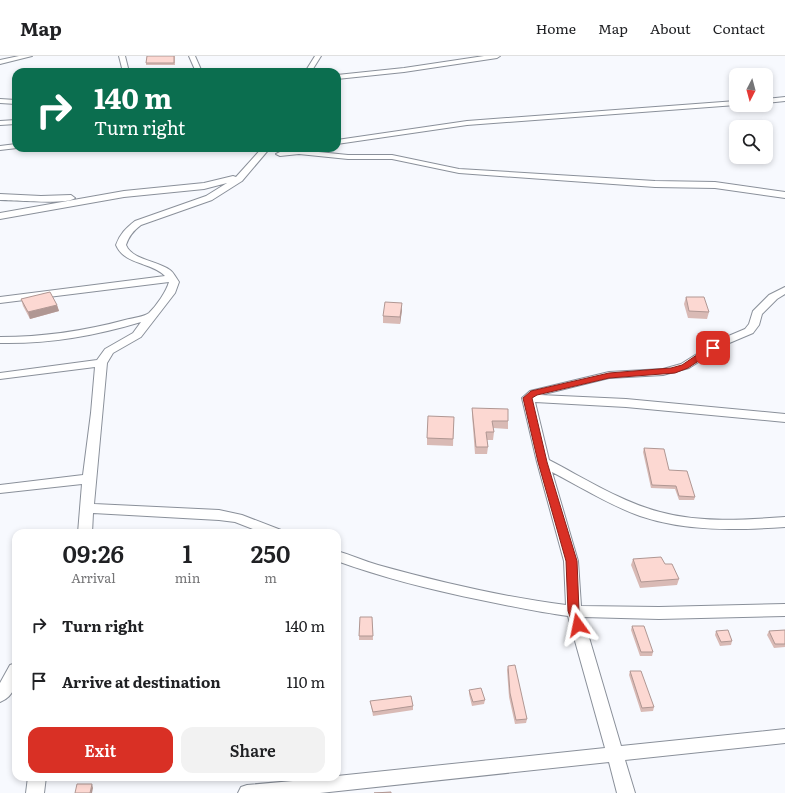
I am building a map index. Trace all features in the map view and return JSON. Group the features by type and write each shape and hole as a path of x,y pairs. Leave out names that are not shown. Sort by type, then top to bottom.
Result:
{"street":[{"path":"4,59 29,56"},
{"path":"122,56 125,68"},
{"path":"192,56 197,68"},
{"path":"341,77 404,70 497,56"},
{"path":"310,68 315,57"},
{"path":"773,100 785,99"},
{"path":"0,101 12,102"},
{"path":"341,141 467,123 729,104"},
{"path":"0,123 12,122"},
{"path":"0,148 12,146"},
{"path":"85,529 101,363 104,356 109,351 137,335 171,291 174,282 172,278 161,268 133,257 123,250 121,245 130,229 138,223 209,198 240,178 267,153 306,152 348,157 392,157 459,171 655,184 715,185 785,195"},
{"path":"0,216 132,193 204,186 240,178"},
{"path":"0,197 41,199 102,198"},
{"path":"0,300 172,278"},
{"path":"528,398 534,393 609,375 663,372 685,366 723,342 749,331 754,325 757,313 773,297 785,290"},
{"path":"0,340 31,340 59,337 116,326 151,316"},
{"path":"0,376 101,363"},
{"path":"528,398 626,403 785,418"},
{"path":"528,398 543,462 572,561 574,611 626,793"},
{"path":"543,462 618,501 644,512 673,520 753,524 785,522"},
{"path":"0,489 89,479"},
{"path":"86,508 219,514 237,518 266,529"},
{"path":"341,557 373,569 443,587 540,607 574,611 659,612 785,610"},
{"path":"0,695 12,678"},
{"path":"247,793 785,736"},
{"path":"35,793 36,781"}],"building":[{"path":"147,56 174,56 174,63 146,63"},
{"path":"50,292 57,305 28,312 21,299"},
{"path":"686,297 704,297 709,312 689,311"},
{"path":"385,302 402,303 400,317 383,316"},
{"path":"472,408 508,409 508,421 492,421 494,432 486,432 488,447 476,447"},
{"path":"428,416 454,417 453,439 427,438"},
{"path":"644,448 664,449 669,470 687,471 695,497 679,496 676,486 652,485"},
{"path":"661,557 665,564 672,564 679,579 641,582 633,559"},
{"path":"360,617 372,617 373,636 359,636"},
{"path":"632,626 644,626 653,652 641,652"},
{"path":"728,630 732,641 721,642 716,631"},
{"path":"785,630 785,644 775,644 769,631"},
{"path":"515,665 527,719 516,720 510,693 508,666"},
{"path":"630,671 641,671 654,707 642,708"},
{"path":"481,688 485,700 473,702 469,690"},
{"path":"411,696 413,706 373,712 370,701"},
{"path":"77,784 92,784 90,793 75,793"}],"route":[{"path":"578,625 574,611 572,561 543,462 527,401 528,398 534,393 609,375 672,371 685,366 713,348"}]}
